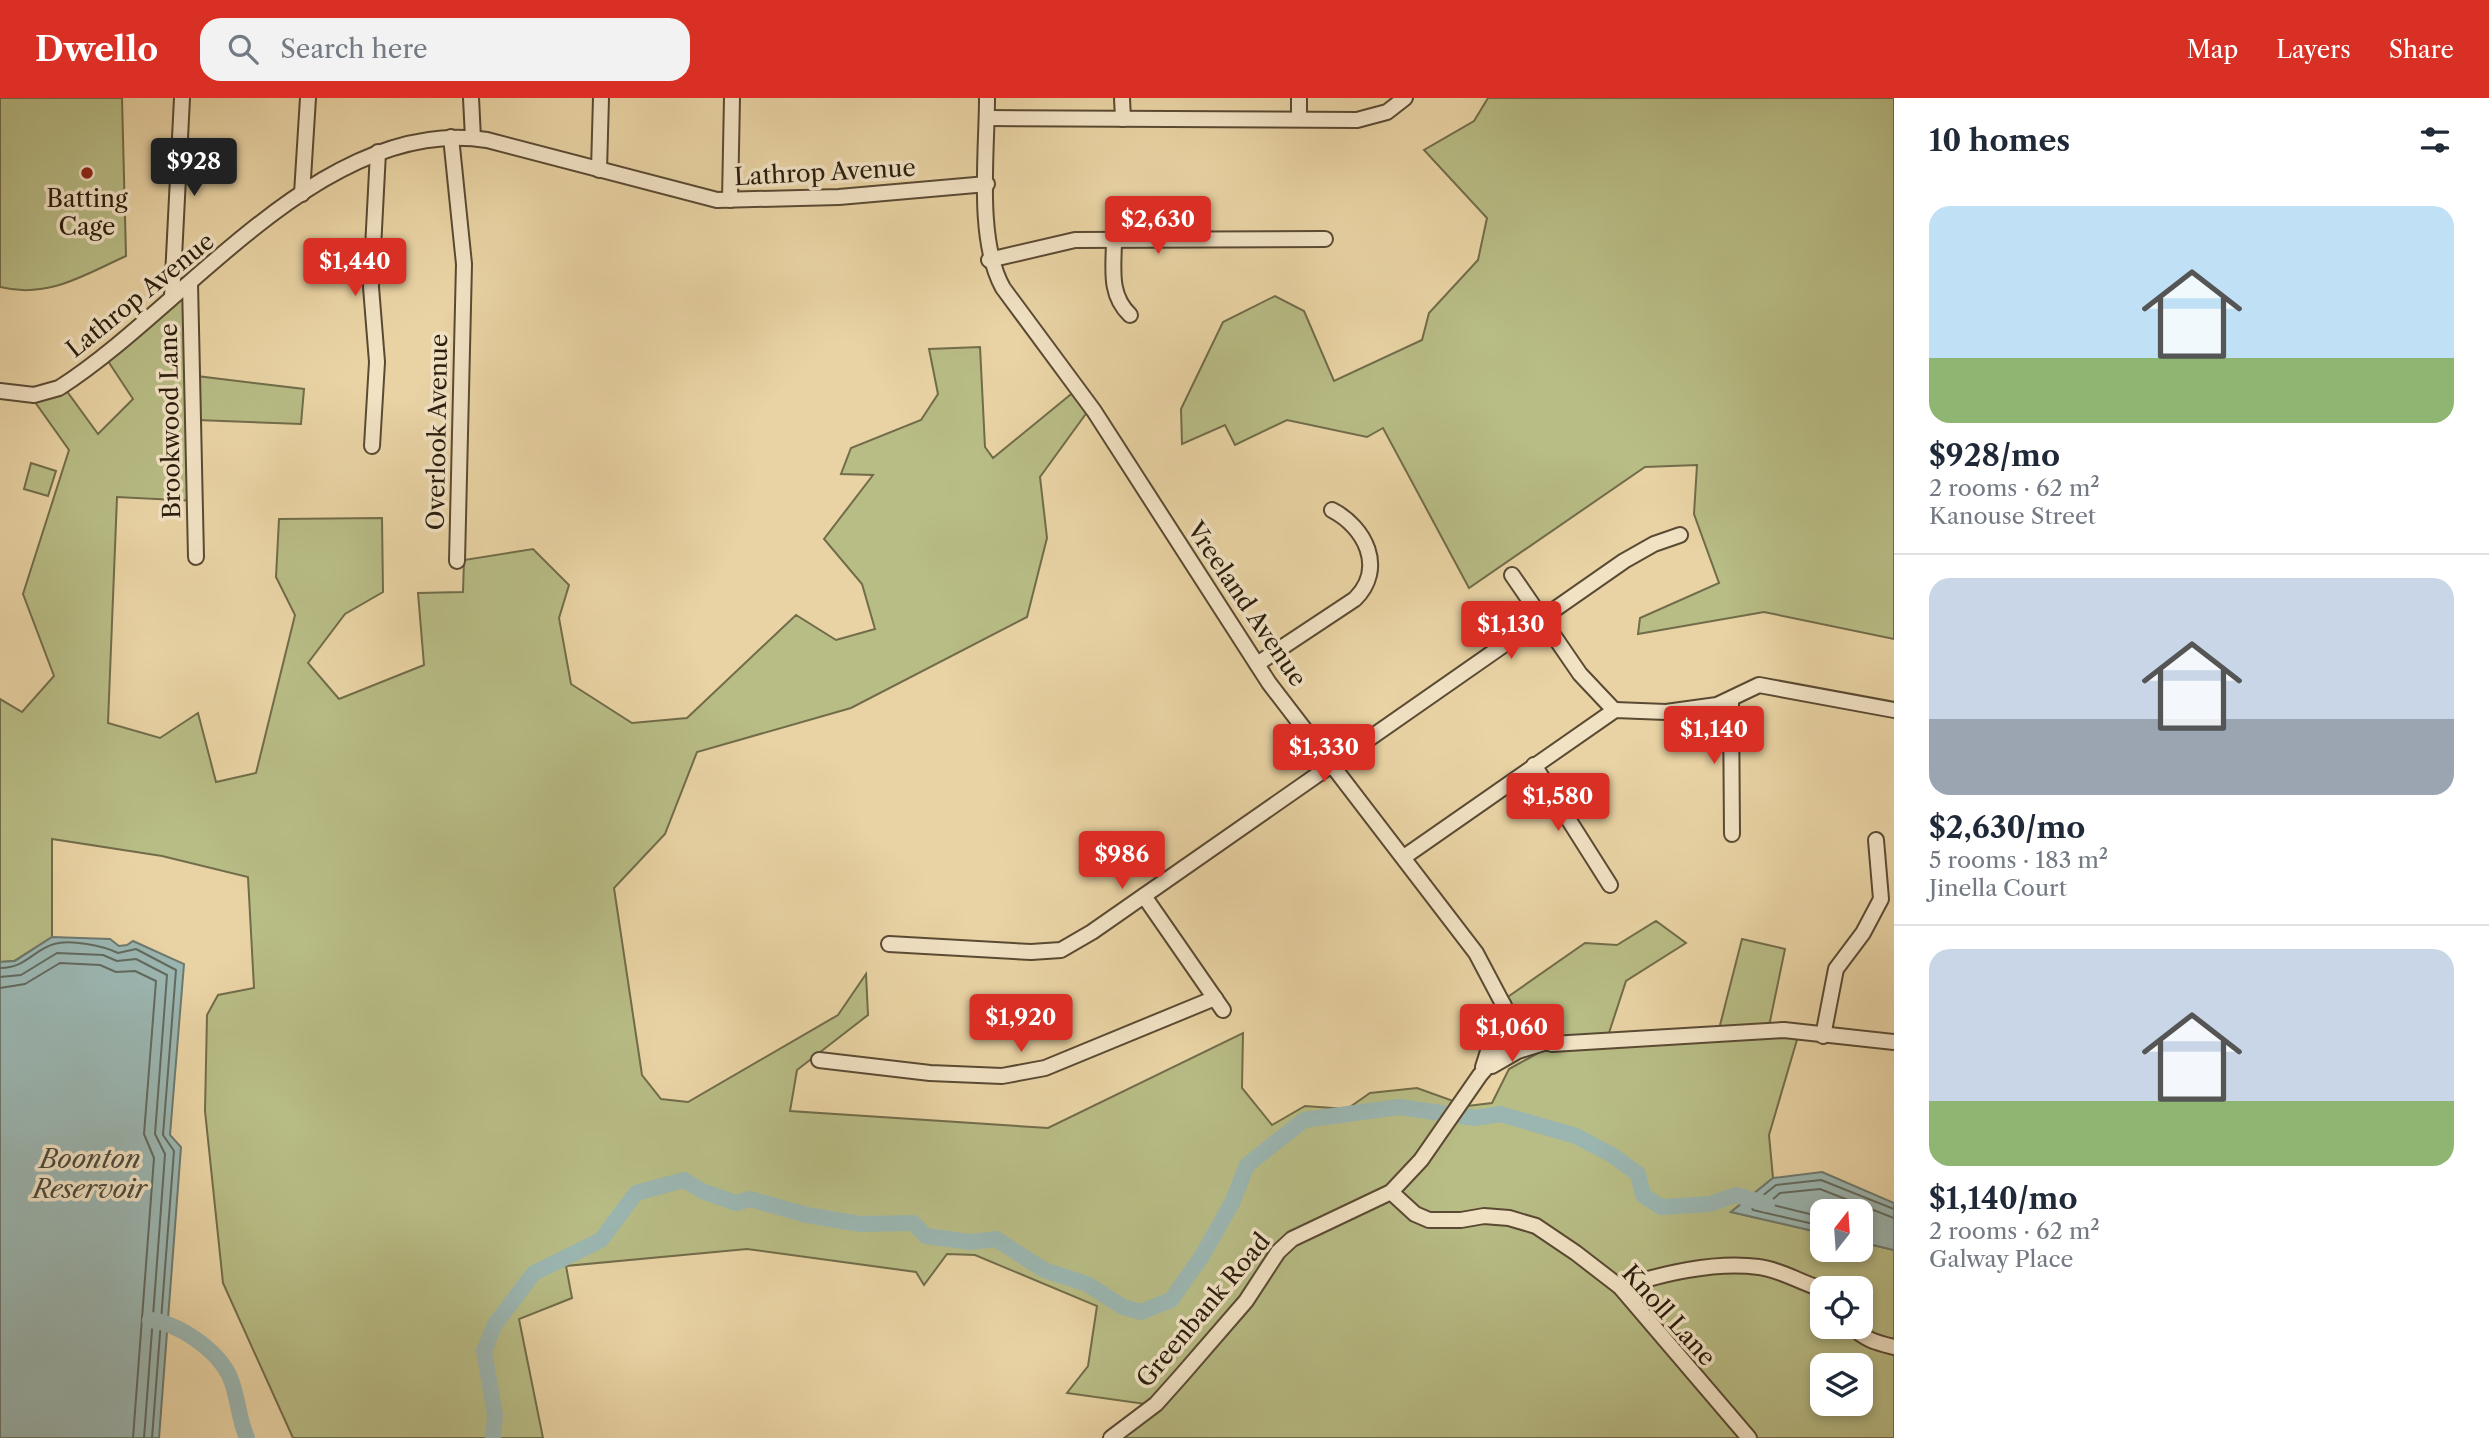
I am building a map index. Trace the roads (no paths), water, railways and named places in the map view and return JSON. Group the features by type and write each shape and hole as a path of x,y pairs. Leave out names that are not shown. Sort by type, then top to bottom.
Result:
{"street":[{"path":"172,297 182,98"},
{"path":"302,194 308,98"},
{"path":"471,98 473,138"},
{"path":"599,170 601,98"},
{"path":"730,200 732,98"},
{"name":"Vreeland Avenue","path":"987,98 989,260 1008,296 1094,411 1257,664 1476,953 1519,1030"},
{"path":"1122,98 1123,119"},
{"path":"1299,98 1299,118"},
{"path":"987,118 1369,119 1387,112 1405,98"},
{"name":"Lathrop Avenue","path":"0,391 34,395 59,388 83,372 302,194 329,176 377,152 406,143 451,137 473,138 717,200 838,197 987,184"},
{"name":"Overlook Avenue","path":"451,137 464,264 457,561"},
{"path":"372,446 377,362 371,287 377,152"},
{"path":"989,260 1055,243 1114,239 1325,239"},
{"path":"1114,239 1114,293 1118,304 1129,315"},
{"name":"Brookwood Lane","path":"190,283 196,558"},
{"path":"1257,664 1355,598 1367,584 1371,565 1364,542 1350,519 1332,510"},
{"path":"890,944 1031,952 1061,950 1144,896 1623,561 1654,544 1680,535"},
{"path":"1512,575 1580,674 1614,710"},
{"path":"1404,857 1614,710 1665,712 1717,705 1759,685 1894,710"},
{"path":"1731,699 1732,834"},
{"path":"1534,765 1610,885"},
{"path":"1823,1036 1836,969 1863,933 1881,900 1876,840"},
{"path":"819,1060 892,1069 1002,1076 1045,1068 1219,1004 1144,896"},
{"name":"Greenbank Road","path":"1480,1075 1503,1004"},
{"path":"1519,1030 1547,1042 1567,1044 1726,1031 1784,1030 1894,1042"},
{"name":"Greenbank Road","path":"1111,1438 1156,1404 1246,1301 1278,1252 1292,1239 1391,1192 1421,1160 1480,1075 1519,1030"},
{"name":"Greenbank Road","path":"1480,1075 1518,1051 1547,1042"},
{"name":"Knoll Lane","path":"1391,1192 1415,1214 1429,1220 1496,1216 1536,1226 1620,1287 1749,1438"},
{"path":"1620,1287 1657,1276 1702,1269 1760,1267 1810,1285"},
{"path":"1868,1339 1894,1347"}],"water":[{"name":"Boonton Reservoir","path":"52,937 110,939 119,946 133,941 184,964 170,1135 181,1147 159,1438 0,1438 0,962 15,961"},
{"path":"1822,1172 1894,1203 1894,1250 1873,1245 1873,1199 1810,1199 1810,1230 1731,1212 1773,1178"}],"waterway":[{"path":"493,1438 495,1415 484,1351 495,1324 534,1273 601,1240 636,1193 684,1180 702,1191 736,1203 750,1199 807,1215 860,1224 913,1223 926,1236 970,1242 996,1239 1044,1270 1087,1284 1123,1307 1141,1312 1171,1300 1202,1256 1232,1203 1247,1165 1304,1120 1399,1107 1475,1118 1500,1114 1576,1136 1612,1155 1638,1174 1643,1195 1661,1207 1710,1204 1736,1195 1767,1204"},
{"path":"150,1320 184,1332 206,1347 223,1365 232,1382 247,1438"}],"place":[{"name":"Batting Cage","path":"87,173"}]}
